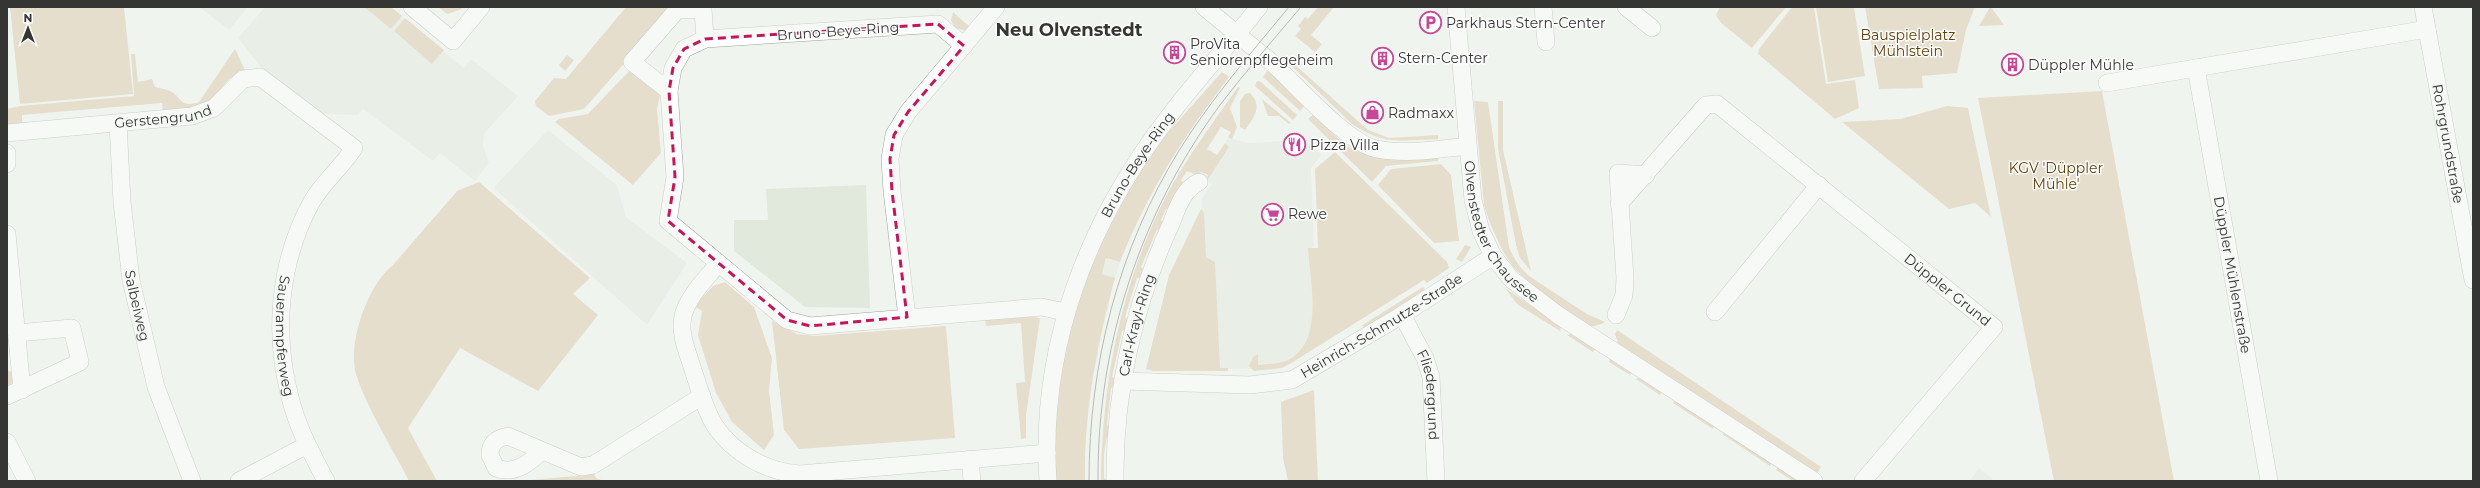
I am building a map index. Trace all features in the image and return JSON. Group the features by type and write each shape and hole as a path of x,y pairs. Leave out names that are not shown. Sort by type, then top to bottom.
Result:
{"street":[{"path":"412,7 453,41 481,7"},
{"path":"907,317 892,191 890,159 894,135 908,112 996,7"},
{"name":"Olvenstedter Chaussee","path":"1204,7 1287,77 1342,129 1369,147 1400,151 1468,146 1475,209 1483,237 1493,256 1520,288 1558,316 1814,481"},
{"name":"Bruno-Beye-Ring","path":"1048,481 1047,424 1050,390 1065,312 1088,250 1120,189 1167,119 1260,7"},
{"path":"1456,7 1468,146"},
{"path":"1543,7 1546,42"},
{"path":"1626,7 1652,28"},
{"name":"Rohrgrundstraße","path":"2423,7 2426,29 2467,208 2473,280"},
{"path":"670,91 632,62 677,10 703,9 705,40"},
{"name":"Bruno-Beye-Ring","path":"964,46 938,24 705,40 684,49 673,68 670,91 675,177 668,221 787,320 810,326 1042,306 1065,312"},
{"path":"2107,83 2426,29"},
{"name":"Düppler Mühlenstraße","path":"2196,68 2269,481"},
{"name":"Gerstengrund","path":"7,133 192,116 214,108 243,79 260,77 354,148"},
{"name":"Düppler Grund","path":"1616,315 1624,295 1618,173 1646,175 1706,105 1717,104 1994,327 1864,481"},
{"name":"Salbeiweg","path":"118,123 122,202 131,280 156,387 192,481"},
{"name":"Sauerampferweg","path":"326,481 307,445 290,398 281,351 280,309 286,275 298,230 312,201 354,148"},
{"path":"7,153 7,164"},
{"name":"Carl-Krayl-Ring","path":"1115,481 1116,444 1122,381 1131,339 1149,279 1186,192 1199,182"},
{"path":"1715,312 1819,185"},
{"path":"7,234 17,333 13,361 14,393 80,362 72,328 17,333"},
{"name":"Heinrich-Schmutze-Straße","path":"1122,381 1250,385 1288,381 1305,374 1402,315 1493,256"},
{"path":"718,264 687,304 683,318 686,348 702,396 715,426 722,435 759,465 785,473 812,477 970,459 1047,453"},
{"name":"Fliedergrund","path":"1402,315 1425,358 1431,377 1436,481"},
{"path":"542,451 581,467 594,465 702,396"},
{"path":"7,442 27,481"},
{"path":"238,481 307,445"},
{"path":"970,459 972,481"}],"highlighted area":[{"path":"938,24 964,46 908,112 894,135 890,159 892,191 907,317 810,326 787,320 668,221 675,177 669,91 673,68 684,49 705,39"}],"shaded area":[{"path":"199,7 248,7 229,30"},
{"path":"265,7 389,7 464,68 471,59 518,96 484,134 483,146 489,163 475,181 440,153 433,161 363,109 358,115 322,114 263,70 238,38"},
{"path":"548,130 617,185 626,217 687,263 647,325 493,188"},
{"path":"1228,137 1247,143 1304,140 1322,155 1311,168 1314,246 1310,250 1315,321 1305,355 1282,368 1272,370 1150,366 1202,220 1202,198 1212,184 1205,180 1229,146 1225,143"},
{"path":"866,185 870,308 805,307 734,251 734,220 768,220 766,189"},
{"path":"1107,258 1120,262 1115,278 1102,274"},
{"path":"1979,468 1995,481 1969,481"}],"green space":[{"path":"10,7 124,7 133,94 20,104"},
{"path":"364,7 391,7 402,16 391,29"},
{"path":"438,7 460,7 462,9 447,14"},
{"path":"626,7 674,7 584,109 549,116 536,106 535,101 554,78 566,79"},
{"path":"1318,7 1334,7 1311,35 1322,44 1315,52 1295,36 1301,29 1298,26 1305,17 1308,19"},
{"path":"1720,7 1786,7 1752,48 1721,23 1716,15"},
{"path":"1792,7 1814,7 1826,84 1855,80 1859,108 1835,119 1758,54 1759,49"},
{"path":"1816,7 1854,7 1865,76 1828,82"},
{"name":"Bauspielplatz Mühlstein","path":"1865,7 1975,7 1966,30 1957,73 1922,76 1923,88 1879,89"},
{"path":"1991,7 2004,25 1979,26"},
{"path":"953,12 971,28 967,31 955,28 951,20"},
{"path":"405,18 444,50 432,64 394,31"},
{"path":"235,49 245,70 229,79 214,97 200,108 163,112 162,103 22,115 22,125 7,126 7,109 20,106 134,96 131,54 135,54 138,82 152,79 155,87 168,90 184,103 192,104 199,102"},
{"path":"567,55 574,60 565,71 559,65"},
{"path":"1284,55 1368,130 1389,138 1438,135 1438,139 1384,139 1364,131 1352,124 1281,56"},
{"path":"632,68 661,90 657,109 661,153 633,185 555,122 559,119 588,114"},
{"path":"1268,70 1306,104 1300,111 1263,77"},
{"path":"1222,72 1229,77 1196,122 1155,188 1120,262 1106,258 1102,274 1115,278 1097,353 1089,404 1085,455 1085,481 1055,481 1055,411 1072,314 1101,237 1148,155"},
{"path":"1257,81 1261,82 1297,115 1293,120 1255,86"},
{"path":"1238,87 1240,88 1230,108 1237,127 1232,139 1228,137 1231,132 1221,127 1207,149 1217,155 1225,143 1229,147 1208,179 1205,180 1208,175 1201,172 1198,176 1187,171 1181,180 1184,184 1172,207 1166,209 1161,220 1164,224 1162,228 1157,230 1141,267 1145,272 1143,278 1137,278 1125,317 1130,322 1128,329 1122,331 1112,377 1117,380 1116,386 1111,388 1107,425 1112,428 1104,451 1104,478 1108,481 1101,481 1102,441 1112,360 1120,320 1131,281 1145,242 1162,205 1181,170"},
{"name":"KGV 'Düppler Mühle'","path":"2102,91 2174,481 2054,481 1978,98"},
{"path":"1250,93 1254,98 1257,107 1254,116 1245,130 1240,127 1240,101 1245,94"},
{"path":"1262,99 1291,123 1289,124 1279,116 1268,116"},
{"path":"1474,101 1488,102 1509,247 1515,259 1529,276 1587,314 1605,322 1592,326 1587,326 1581,323 1535,287 1511,264 1495,235 1484,205"},
{"path":"1498,101 1503,101 1503,150 1531,271 1520,258 1516,245 1498,149"},
{"path":"1947,106 1968,108 1991,217 1975,203 1949,209 1842,122 1901,119"},
{"path":"1314,114 1340,140 1352,149 1359,152 1388,158 1438,157 1438,161 1386,166 1372,182 1308,119"},
{"path":"1335,152 1447,262 1449,268 1427,283 1424,280 1282,368 1254,371 1249,366 1253,357 1258,354 1258,365 1283,362 1298,353 1306,341 1311,327 1312,311 1308,248 1318,248 1315,169"},
{"path":"1441,164 1451,175 1459,241 1434,243 1378,185 1391,169"},
{"path":"479,182 590,278 573,294 598,315 538,391 460,348 408,428 437,481 409,481 360,387 354,361 354,347 357,331 368,300 375,286 384,274 457,191"},
{"path":"1201,209 1204,212 1206,257 1215,262 1220,368 1228,368 1228,371 1153,371 1146,369 1169,275"},
{"path":"1465,245 1471,247 1462,262 1456,259"},
{"path":"725,282 754,307 772,358 769,390 774,435 764,450 732,422 716,393 698,335 702,311 694,306 713,286"},
{"path":"1423,287 1425,290 1366,327 1361,326"},
{"path":"1505,288 1561,326 1560,331 1517,304"},
{"path":"1031,317 1040,318 1026,416 1026,438 1021,439 1016,383 1025,382 1021,323 986,326 985,320"},
{"path":"772,321 797,334 814,336 946,326 955,438 799,449 784,430"},
{"path":"1617,330 1821,467 1816,475 1619,346 1615,334"},
{"path":"1573,333 1596,347 1593,352 1567,335"},
{"path":"1612,356 1634,370 1630,375 1609,362"},
{"path":"7,370 12,372 14,382 7,386"},
{"path":"1642,377 1663,391 1660,395 1636,379"},
{"path":"1314,390 1318,481 1288,481 1283,458 1281,402"},
{"path":"1677,399 1715,424 1713,429 1673,403"},
{"path":"1727,432 1772,461 1770,466 1722,434"},
{"path":"1779,466 1803,481 1793,481 1776,470"},
{"path":"593,471 596,478 604,481 519,481 587,475"}],"tram line":[{"path":"1089,481 1090,437 1094,394 1101,351 1111,309 1124,267 1140,227 1158,187 1192,130 1232,76 1289,7"},
{"path":"1098,481 1100,430 1105,380 1115,331 1129,283 1146,236 1167,191 1192,147 1220,105 1301,7"}],"place":[{"name":"Parkhaus Stern-Center","path":"1430,23"},
{"name":"ProVita Seniorenpflegeheim","path":"1175,52"},
{"name":"Stern-Center","path":"1382,58"},
{"name":"Düppler Mühle","path":"2013,65"},
{"name":"Radmaxx","path":"1372,113"},
{"name":"Pizza Villa","path":"1295,145"},
{"name":"Rewe","path":"1273,214"}],"district":[{"name":"Neu Olvenstedt","path":"1069,30"}]}
